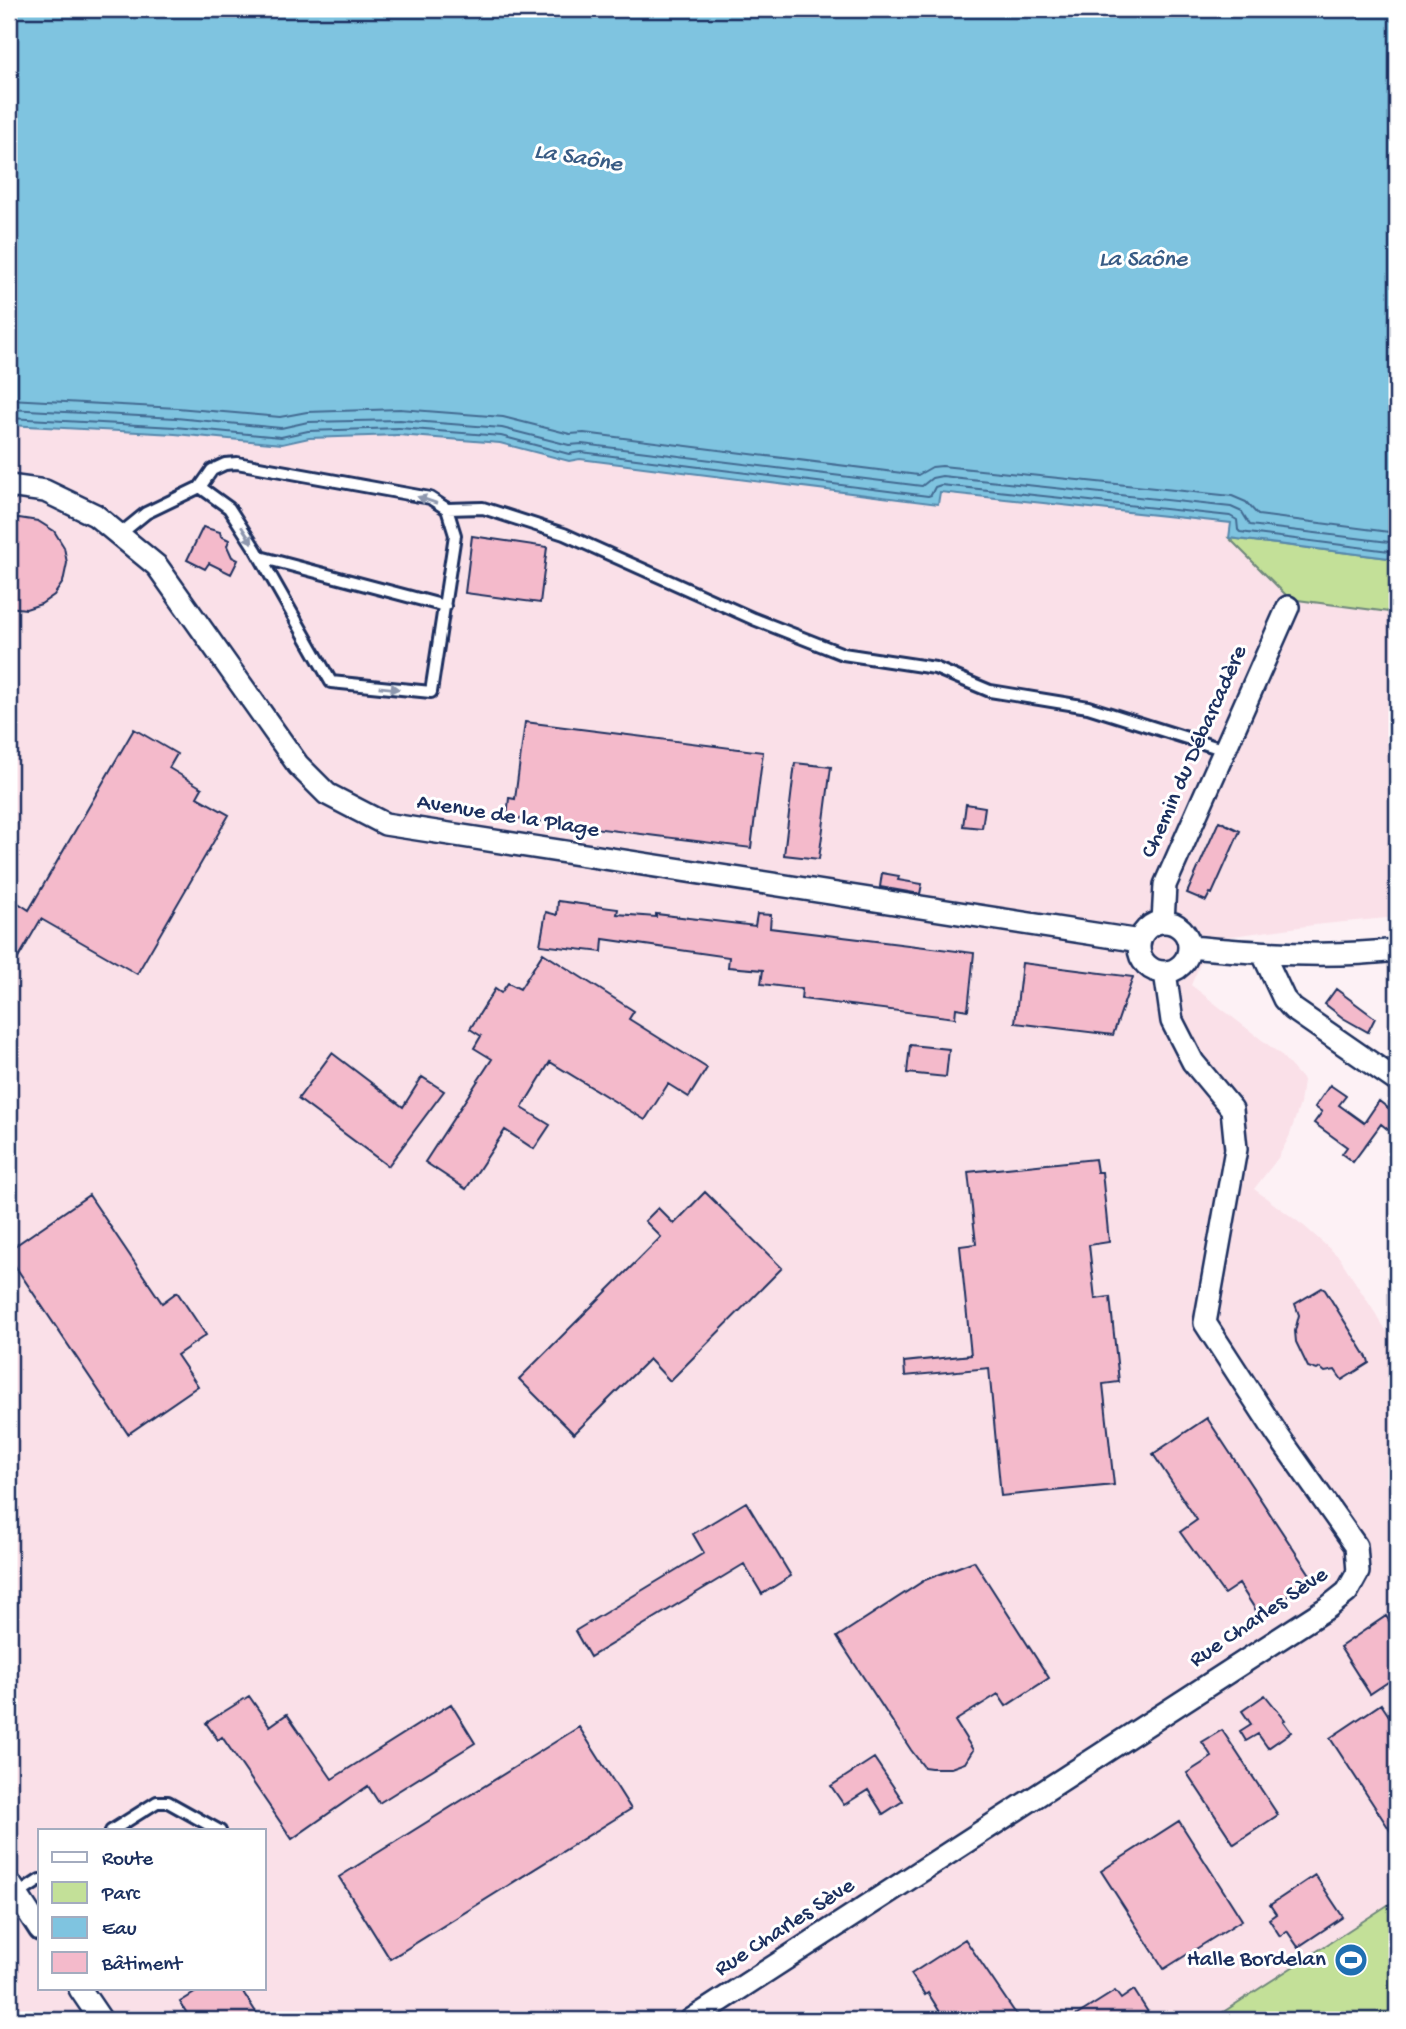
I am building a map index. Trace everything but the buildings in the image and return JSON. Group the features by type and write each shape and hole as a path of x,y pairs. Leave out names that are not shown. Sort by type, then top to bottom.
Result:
{"street":[{"name":"Avenue de la Plage","path":"9,486 45,491 95,514 157,566 298,765 327,794 385,824 1140,941"},
{"name":"Chemin du Débarcadère","path":"1163,922 1165,885 1289,607"},
{"path":"1163,922 1178,926 1184,932 1189,947 1182,964 1165,972 1148,966 1139,950 1140,941 1148,927 1163,922"},
{"path":"1189,947 1262,954 1397,950"},
{"path":"1262,954 1284,999 1293,1009 1397,1081"},
{"name":"Rue Charles Sève","path":"691,2020 1326,1608 1347,1592 1358,1572 1356,1546 1277,1434 1205,1323 1236,1149 1232,1109 1193,1062 1172,1021 1165,972"},
{"path":"13,1889 38,1927"},
{"path":"81,1990 101,2020"}],"lane":[{"path":"119,535 146,513 200,487 212,470 225,464 237,463 430,498 447,509 484,508 564,534 843,654 935,668 990,691 1088,707 1225,750"},
{"path":"200,487 229,508 331,682 432,692 455,535 447,509"},
{"path":"260,557 445,606"},
{"path":"114,1829 158,1802 168,1802 216,1829"},
{"path":"13,1889 38,1881"}],"shaded area":[{"path":"9,425 175,434 282,444 309,438 398,435 500,443 569,461 580,459 937,504 939,492 1232,523 1229,538 1290,599 1397,613 1397,917 1211,939 1191,985 1280,1054 1303,1080 1300,1104 1289,1137 1278,1158 1254,1189 1304,1226 1339,1257 1397,1347 1397,1576 1389,1582 1397,1595 1397,1899 1211,2020 9,2020"}],"green space":[{"path":"1229,538 1397,559 1397,613 1290,599"},
{"name":"Halle Bordelan","path":"1397,1899 1397,2020 1211,2020"}],"water":[{"name":"La Saône","path":"9,9 1397,9 1397,559 1229,538 1231,523 940,492 938,504 580,459 569,461 500,443 398,435 309,438 282,444 175,434 9,425"}],"place":[{"name":"Halle Bordelan","path":"1351,1960"}]}
